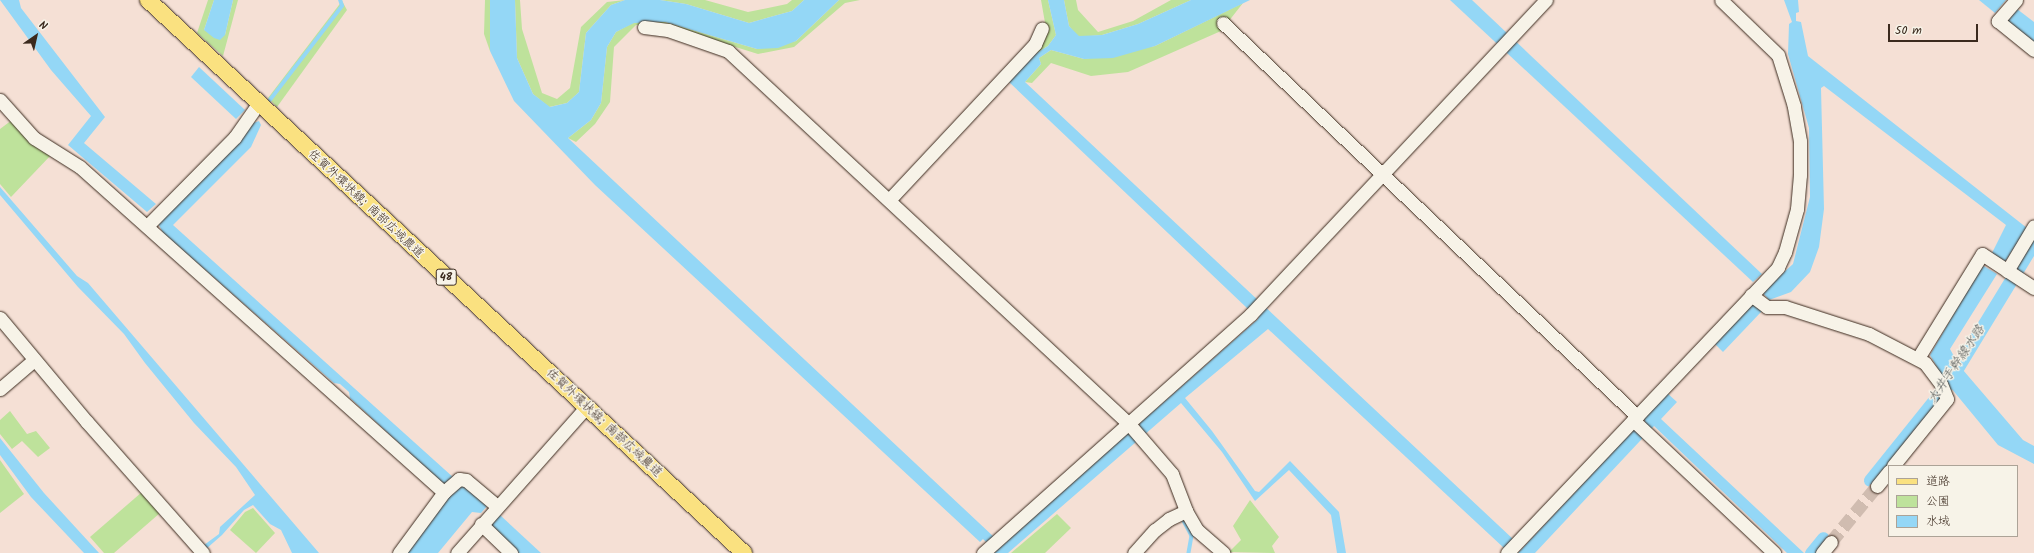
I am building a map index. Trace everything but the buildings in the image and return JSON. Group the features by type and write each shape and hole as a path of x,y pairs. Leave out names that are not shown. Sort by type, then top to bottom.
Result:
{"main road":[{"name":"佐賀外環状線; 南部広域農道","path":"148,0 258,104 744,553"}],"street":[{"path":"983,553 1251,314 1498,49 1546,0"},
{"path":"1507,553 1636,420 1751,294 1778,267 1791,237 1797,209 1800,141 1794,106 1778,55 1721,0"},
{"path":"2010,7 1998,21 2034,50"},
{"path":"1223,23 1774,553"},
{"path":"644,27 668,30 728,51 1129,424 1172,474 1186,511 1197,530 1223,553"},
{"path":"889,200 1035,44 1042,28"},
{"path":"0,100 34,138 80,167 444,492"},
{"path":"147,226 235,137 258,104"},
{"path":"2007,271 2034,226"},
{"path":"1918,358 1982,254 2034,288"},
{"path":"1751,294 1767,307 1785,307 1869,334 1918,358 1944,389 1945,405 1894,465"},
{"path":"0,318 34,360 203,553"},
{"path":"0,389 34,360"},
{"path":"457,553 586,406"},
{"path":"1877,486 1888,472"},
{"path":"399,553 444,492 459,479 466,480 497,506"},
{"path":"1134,553 1155,530 1169,519 1186,511"},
{"path":"481,524 511,553"},
{"path":"1822,553 1831,542"}],"green space":[{"path":"208,0 214,0 204,30 225,35 233,0 238,0 223,56 197,33"},
{"path":"485,0 490,0 490,51 484,34"},
{"path":"515,0 520,0 522,29 542,93 557,99 570,88 581,27 607,2 625,0 611,5 586,33 579,92 567,103 549,107 533,94 517,58"},
{"path":"660,0 705,0 748,12 787,4 792,0 804,0 792,11 749,23 686,4"},
{"path":"839,0 860,0 845,3 794,47 758,54 665,25 636,25 614,47 610,102 595,124 576,142 568,138 591,120 601,103 607,47 616,32 634,22 665,22 757,49 796,41"},
{"path":"1041,0 1048,0 1056,35 1048,46 1032,56 1047,34"},
{"path":"1064,0 1076,0 1078,10 1098,32 1133,21 1171,0 1191,0 1138,24 1102,35 1078,37 1069,26"},
{"path":"342,1 347,10 277,107 268,98"},
{"path":"1243,3 1221,31 1128,72 1091,76 1051,63 1032,83 1025,82 1041,64 1039,58 1051,50 1084,59 1155,46"},
{"path":"12,120 52,154 11,197 0,184 0,129"},
{"path":"10,411 27,434 36,431 50,448 38,457 22,441 12,449 0,434 0,420"},
{"path":"0,460 24,494 0,513"},
{"path":"142,492 160,513 114,553 104,553 90,537"},
{"path":"1250,500 1279,537 1272,546 1275,553 1229,552 1241,540 1233,526"},
{"path":"253,508 275,533 256,553 230,530 245,512"},
{"path":"1057,514 1071,528 1045,553 1011,553"}],"water":[{"path":"0,0 19,0 21,8 105,117 84,143 156,204 147,212 68,145 91,116 51,70"},
{"path":"214,0 233,0 225,35 220,40 214,38 204,30"},
{"path":"490,0 515,0 517,58 533,94 550,107 567,103 579,92 586,33 611,5 625,0 660,0 686,4 749,23 792,11 804,0 839,0 796,41 778,48 757,49 665,22 634,23 616,32 607,47 601,103 591,120 568,138 994,537 987,543 983,539 980,542 595,185 514,101 490,51"},
{"path":"1048,0 1064,0 1069,26 1079,36 1102,35 1138,24 1191,0 1250,0 1155,46 1113,58 1084,59 1051,50 1039,58 1041,64 1025,82 1513,539 1504,548 1268,329 1185,398 1212,431 1255,491 1259,492 1290,461 1339,512 1346,553 1337,553 1331,515 1289,470 1255,501 1222,452 1181,403 1008,553 994,553 1127,434 1139,427 1140,423 1258,319 1260,314 1248,309 1009,82 1032,56 1048,46 1056,35"},
{"path":"1450,0 1472,0 1762,274 1753,282"},
{"path":"1784,0 1798,0 1799,12 1796,13 1796,21 1801,22 1808,56 2027,228 2005,262 1992,253 2006,225 1824,86 1821,88 1824,209 1819,247 1810,272 1791,292 1769,300 1762,292 1793,264 1810,197 1809,128 1788,54 1789,24 1792,22"},
{"path":"1979,0 2006,0 1995,13"},
{"path":"2017,9 2034,22 2034,44 2007,22"},
{"path":"199,67 245,110 236,119 191,77"},
{"path":"259,121 261,125 251,147 173,225 454,478 444,485 350,398 349,392 340,384 334,383 163,233 158,223 250,124"},
{"path":"0,187 77,276 88,283 319,553 292,553 281,530 270,524 253,505 244,510 222,535 206,549 204,545 219,534 220,527 255,495 236,467 194,423 145,363 124,334 78,287 0,195"},
{"path":"1982,265 1997,274 1950,349 1956,360 1944,379 1930,355"},
{"path":"1752,302 1762,311 1723,352 1714,343"},
{"path":"1963,370 2023,440 2034,446 2034,464 1998,445 1951,388"},
{"path":"1667,393 1677,402 1661,419 1804,553 1787,553 1654,426 1535,553 1518,553 1633,430 1637,430 1645,422 1644,418"},
{"path":"0,438 44,493 99,553 84,553 31,497 0,455"},
{"path":"462,484 487,506 481,513 472,512 438,553 406,553 452,491"},
{"path":"500,515 541,553 519,553 490,526"}],"waterway":[{"path":"270,100 342,6 340,0"},
{"name":"大井手幹線水路","path":"1870,480 1948,383 2034,242"},
{"path":"1183,519 1192,536 1189,553"},
{"name":"大井手幹線水路","path":"1811,553 1823,538"}],"tunnel":[{"path":"1831,542 1877,486"}]}
